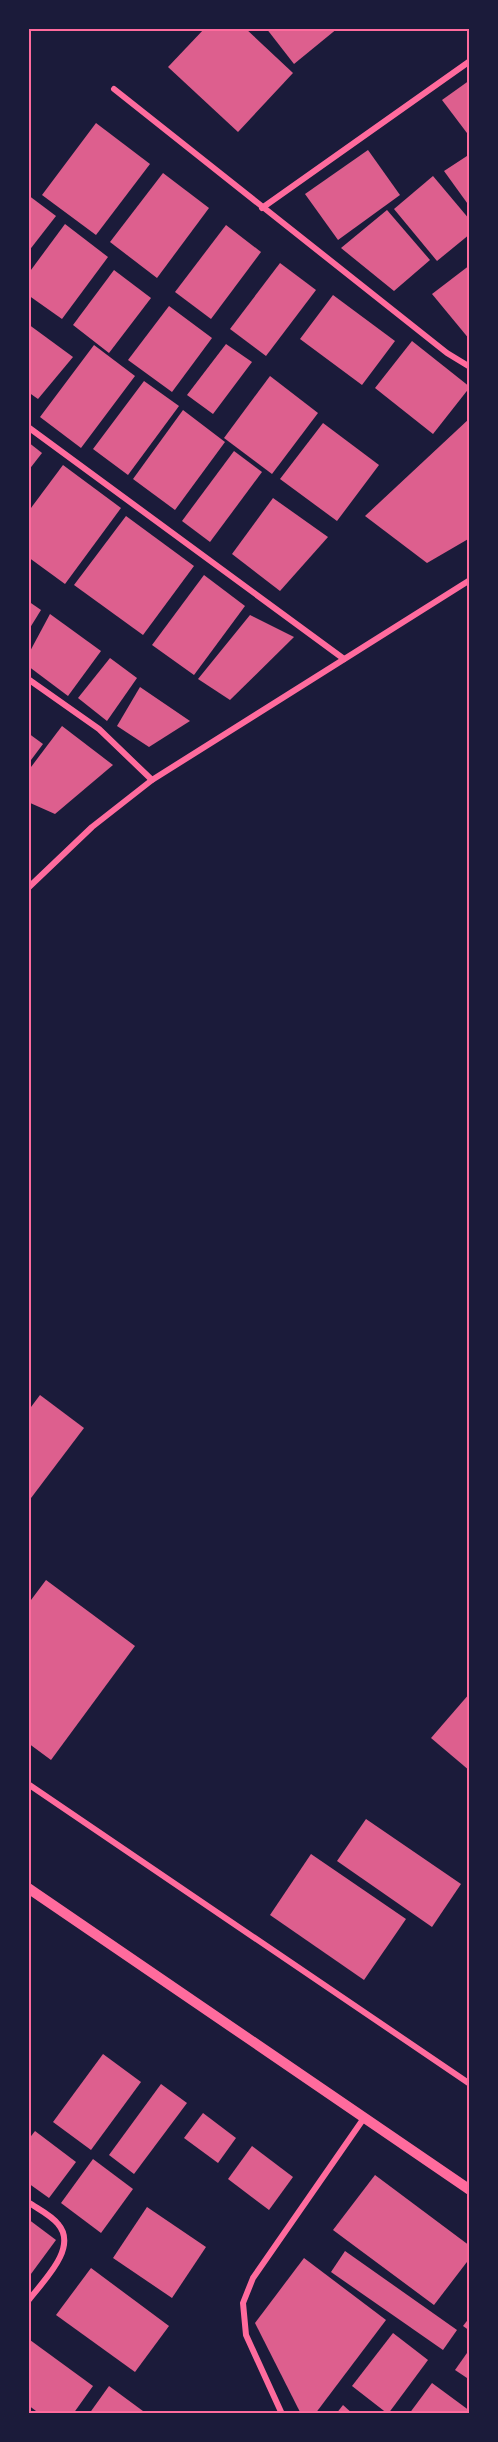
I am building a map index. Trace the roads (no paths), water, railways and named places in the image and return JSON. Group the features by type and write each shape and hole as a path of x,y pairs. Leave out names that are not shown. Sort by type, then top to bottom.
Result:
{"street":[{"path":"262,208 470,61"},
{"path":"114,90 262,208 470,368"},
{"path":"28,427 344,659"},
{"path":"28,888 92,827 152,780 470,580"},
{"path":"28,679 99,729 152,780"},
{"path":"28,1784 470,2084"},
{"path":"28,1888 364,2118 468,2186"},
{"path":"282,2414 246,2335 243,2303 258,2270 364,2118"},
{"path":"28,2202 59,2224 64,2235 64,2247 59,2259 28,2301"}]}
